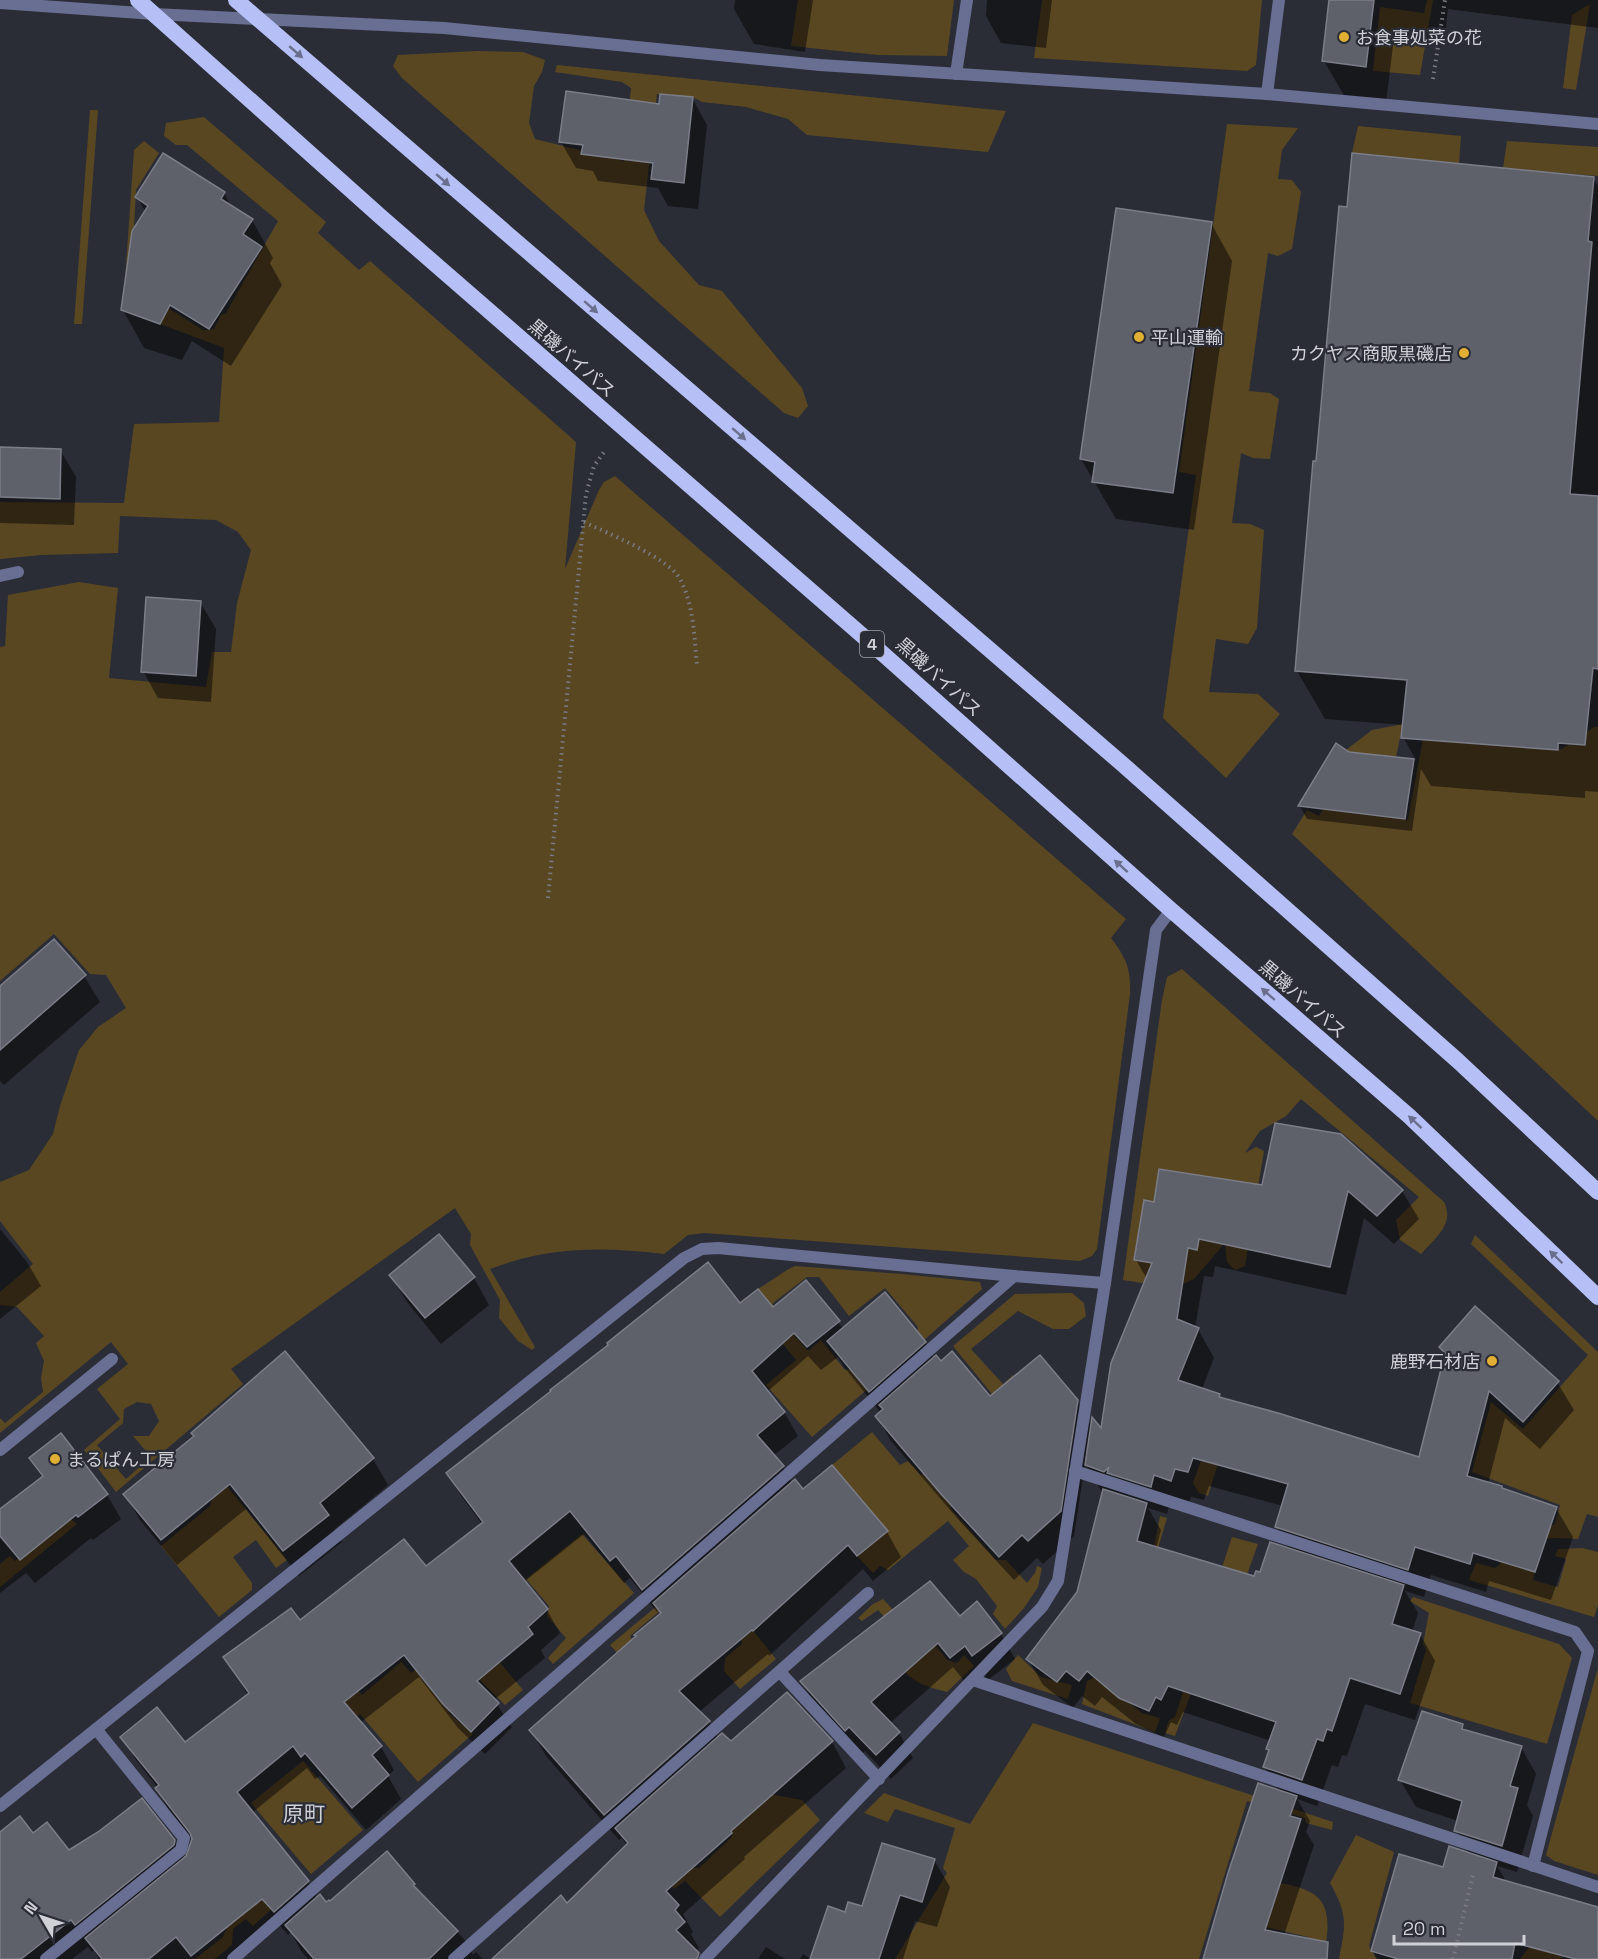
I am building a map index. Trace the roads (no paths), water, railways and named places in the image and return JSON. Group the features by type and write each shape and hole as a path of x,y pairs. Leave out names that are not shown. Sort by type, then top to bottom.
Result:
{"highway":[{"name":"黒磯バイパス","path":"138,0 381,217 1409,1116 1598,1297"},
{"path":"236,0 1120,762 1458,1060 1598,1192"}],"street":[{"path":"956,74 967,0"},
{"path":"1267,94 1279,0"},
{"path":"0,3 154,14 444,28 820,65 1267,94 1598,124"},
{"path":"0,576 18,572"},
{"path":"705,1959 1042,1607 1058,1581 1105,1283 1156,930 1171,910"},
{"path":"0,1806 684,1258 702,1249 718,1248 1105,1283"},
{"path":"234,1959 1014,1276"},
{"path":"0,1450 112,1359"},
{"path":"1075,1472 1575,1632 1588,1651 1533,1866"},
{"path":"454,1959 868,1593"},
{"path":"780,1672 879,1779"},
{"path":"973,1680 1598,1887"},
{"path":"46,1959 181,1850 184,1838 96,1729"}],"place":[{"name":"お食事処菜の花","path":"1344,37"},
{"name":"平山運輸","path":"1139,337"},
{"name":"カクヤス商販黒磯店","path":"1464,353"},
{"name":"鹿野石材店","path":"1492,1361"},
{"name":"まるぱん工房","path":"55,1459"}],"district":[{"name":"原町","path":"304,1813"}]}
